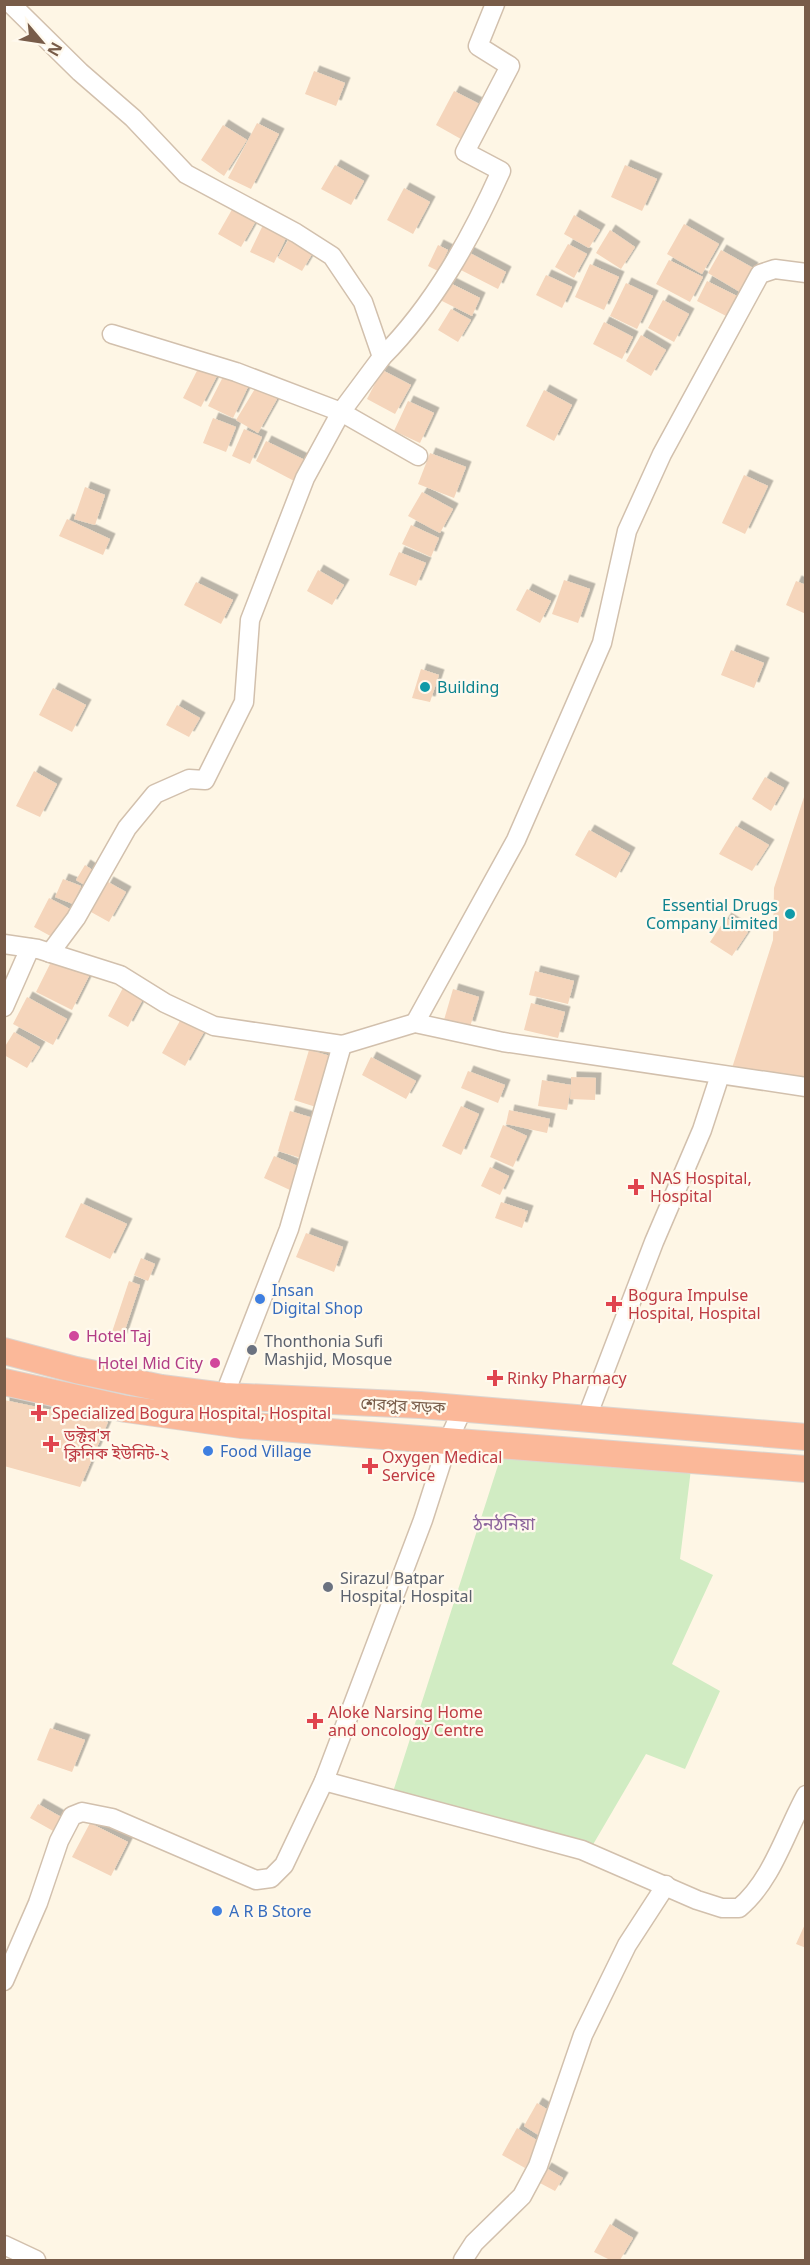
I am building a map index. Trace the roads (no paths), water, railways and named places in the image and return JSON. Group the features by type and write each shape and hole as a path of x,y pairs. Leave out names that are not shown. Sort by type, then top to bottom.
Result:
{"highway":[{"name":"শেরপুর সড়ক","path":"4,1351 161,1388 224,1396 464,1408 806,1437"},
{"name":"শেরপুর সড়ক","path":"4,1382 126,1409 241,1425 449,1439 806,1469"}],"street":[{"path":"11,4 80,72 133,118 186,174 296,233 332,256 363,302 382,357"},
{"path":"50,953 76,918 127,828 155,794 189,779 205,780 244,702 244,663 250,620 305,478 340,412 382,357 407,332 477,226 501,171 465,152 510,66 477,46 495,4"},
{"path":"415,1023 516,840 558,748 602,643 627,531 662,454 760,274 775,269 806,273"},
{"path":"112,334 236,372 340,412 418,456"},
{"path":"4,944 50,953 120,975 165,1003 214,1026 342,1045 415,1023 503,1042 806,1087"},
{"path":"4,1007 30,948"},
{"path":"224,1396 289,1229 342,1045"},
{"path":"587,1417 654,1242 702,1130 720,1075"},
{"path":"4,1981 38,1903 59,1841 72,1816 82,1812 112,1818 256,1880 271,1878 284,1865 324,1781 423,1520 449,1439 464,1408"},
{"path":"324,1781 582,1850 697,1900 722,1908 739,1908 747,1901 762,1880 806,1795"},
{"path":"463,2260 474,2243 522,2196 538,2166 583,2035 627,1945 666,1885"},
{"path":"4,2245 36,2260"}],"place":[{"name":"Building","path":"425,687"},
{"name":"Essential Drugs Company Limited","path":"790,914"},
{"name":"NAS Hospital, Hospital","path":"636,1187"},
{"name":"Insan Digital Shop","path":"260,1299"},
{"name":"Bogura Impulse Hospital, Hospital","path":"614,1304"},
{"name":"Hotel Taj","path":"74,1336"},
{"name":"Thonthonia Sufi Mashjid, Mosque","path":"252,1350"},
{"name":"Hotel Mid City","path":"215,1363"},
{"name":"Rinky Pharmacy","path":"495,1378"},
{"name":"Specialized Bogura Hospital, Hospital","path":"39,1413"},
{"name":"ডক্টর'স ক্লিনিক ইউনিট-২","path":"51,1444"},
{"name":"Food Village","path":"208,1451"},
{"name":"Oxygen Medical Service","path":"370,1466"},
{"name":"Sirazul Batpar Hospital, Hospital","path":"328,1587"},
{"name":"Aloke Narsing Home and oncology Centre","path":"315,1721"},
{"name":"A R B Store","path":"217,1911"}],"district":[{"name":"ঠনঠনিয়া","path":"504,1523"}]}
